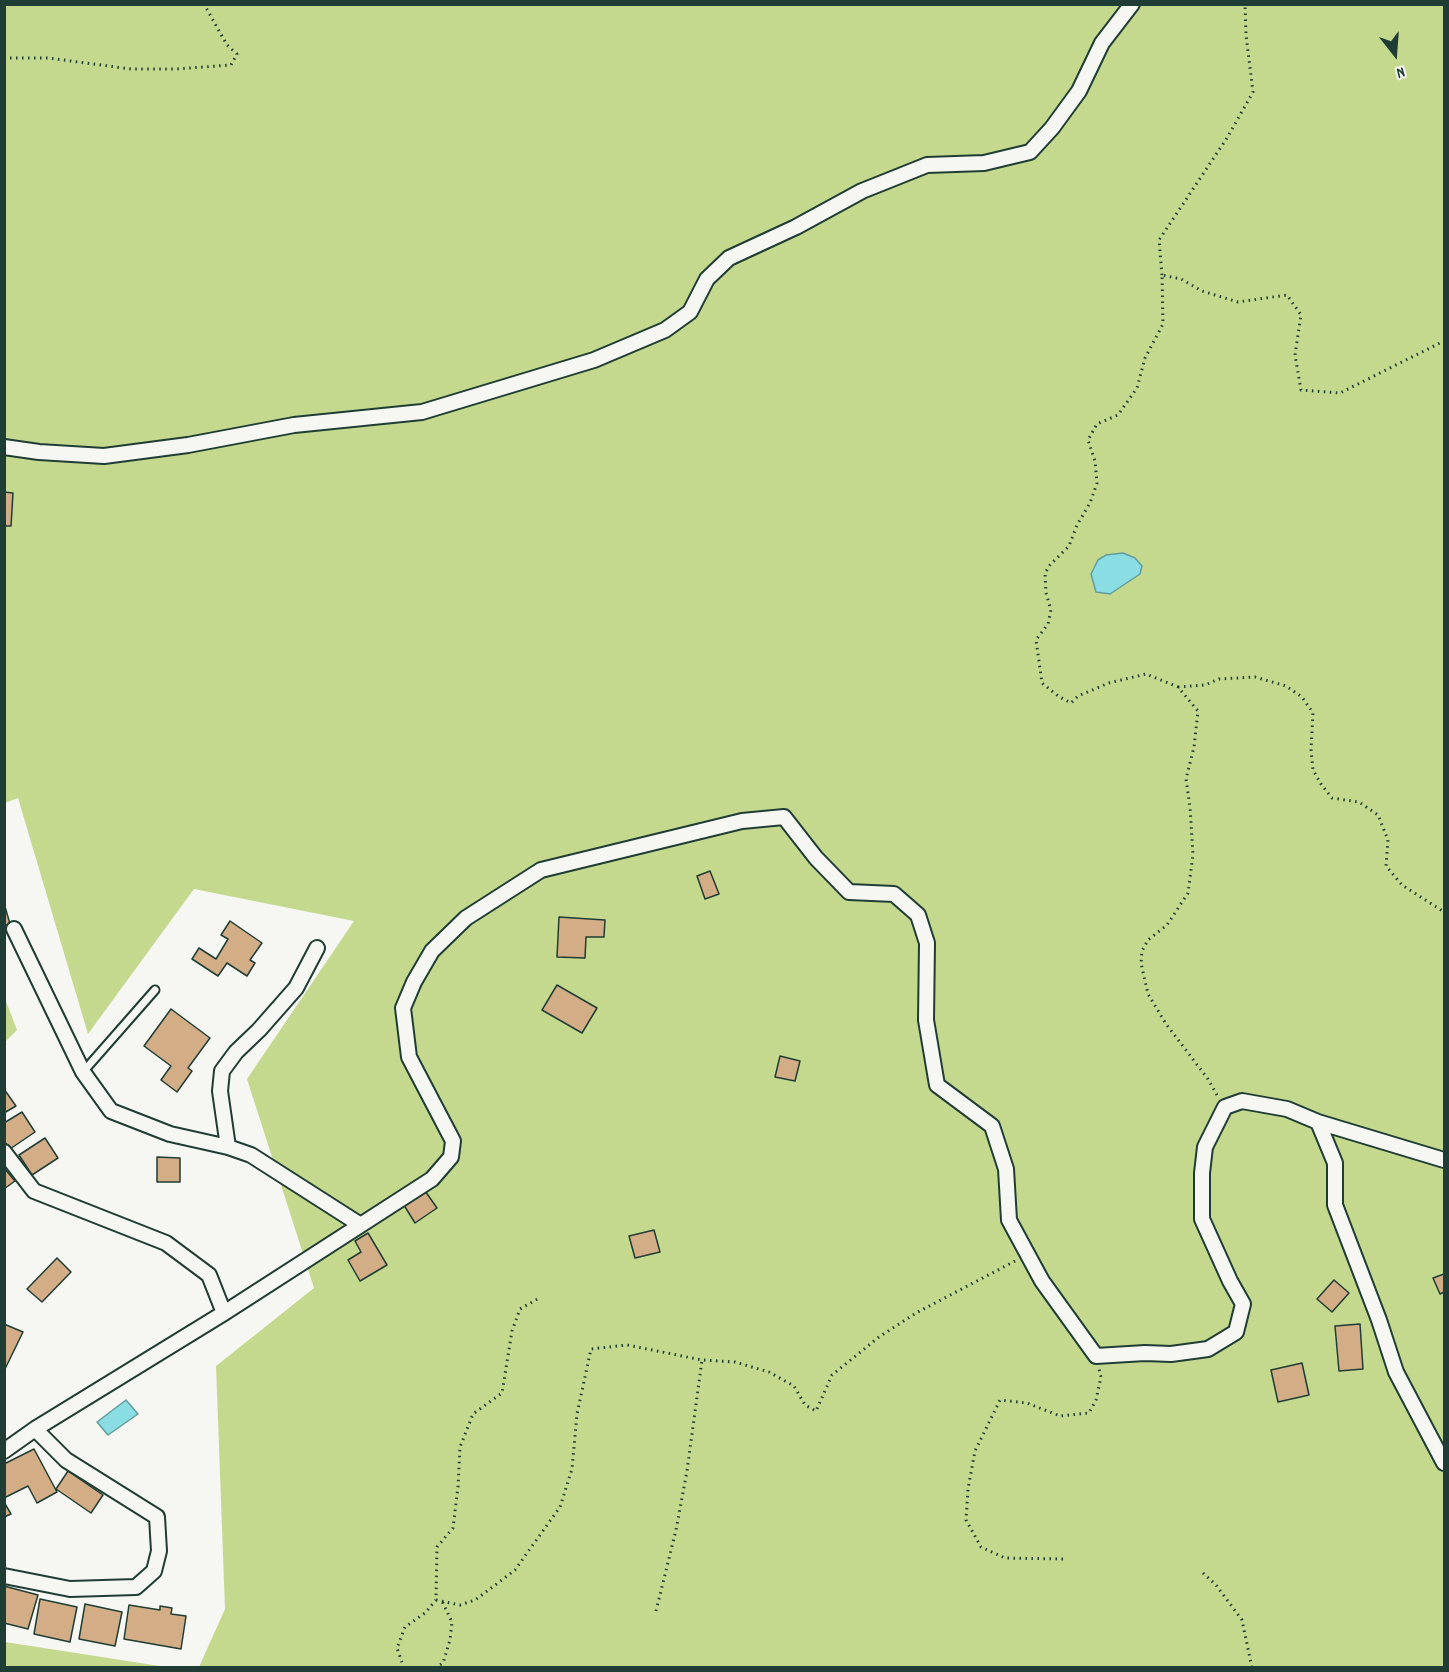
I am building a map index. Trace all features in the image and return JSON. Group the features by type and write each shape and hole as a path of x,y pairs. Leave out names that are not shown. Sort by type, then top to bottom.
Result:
{"street":[{"path":"4,447 39,452 104,456 188,445 294,425 422,412 594,360 665,330 690,312 707,279 729,258 796,227 862,190 927,165 984,163 1030,152 1052,128 1079,92 1102,43 1132,4"},
{"path":"4,1451 35,1429 224,1313 432,1179 451,1157 453,1141 410,1057 403,1008 414,982 432,951 466,918 541,870 742,821 784,817 816,858 849,892 894,894 918,915 927,943 926,1020 937,1085 992,1126 1006,1169 1009,1220 1042,1281 1096,1356 1171,1354 1208,1348 1236,1332 1244,1304 1226,1272 1202,1219 1202,1173 1205,1146 1225,1107 1242,1101 1287,1109 1318,1122 1444,1160"},
{"path":"14,929 83,1072 111,1112 170,1134 228,1147 251,1155 359,1224"},
{"path":"228,1147 219,1091 222,1071 236,1052 296,988 316,948"},
{"path":"1318,1122 1335,1163 1335,1205 1396,1372 1444,1463"},
{"path":"4,1152 34,1191 166,1243 209,1275 224,1313"},
{"path":"4,1576 70,1588 136,1587 154,1571 159,1551 157,1517 66,1461 35,1429"}],"lane":[{"path":"83,1072 155,990"}],"path":[{"path":"4,58 48,58 131,69 231,65 237,54 228,45 204,4"},
{"path":"1245,4 1246,35 1253,92 1227,138 1159,240 1163,324 1145,358 1137,388 1118,414 1097,424 1088,440 1095,461 1097,483 1069,546 1045,573 1046,593 1051,610 1048,624 1036,640 1042,683 1071,703 1078,696 1109,683 1146,674 1178,687 1205,685 1219,679 1256,677 1286,686 1302,696 1313,713 1310,731 1313,770 1321,784 1332,798 1359,802 1378,815 1388,840 1386,866 1402,885 1444,912"},
{"path":"1162,274 1180,279 1202,291 1238,302 1287,295 1301,315 1295,355 1300,390 1340,393 1444,341"},
{"path":"1178,687 1198,711 1194,747 1186,779 1193,855 1188,893 1167,925 1148,940 1142,951 1141,963 1148,994 1166,1024 1208,1079 1225,1107"},
{"path":"436,1600 460,1605 475,1600 494,1586 515,1570 560,1507 572,1469 577,1414 591,1349 627,1345 702,1360 735,1362 768,1372 794,1386 805,1405 816,1411 832,1375 879,1337 916,1313 1028,1255"},
{"path":"404,1668 397,1648 405,1628 425,1613 436,1600 437,1547 453,1528 460,1447 473,1414 502,1393 512,1331 520,1309 541,1297"},
{"path":"1063,1559 1005,1558 981,1547 966,1520 968,1489 975,1451 1000,1400 1027,1403 1060,1416 1089,1413 1096,1400 1101,1377 1096,1356"},
{"path":"656,1611 676,1530 687,1471 702,1360"},
{"path":"1203,1573 1216,1585 1242,1620 1252,1668"},
{"path":"435,1668 443,1663 450,1640 452,1622 442,1601"}],"green space":[{"path":"5,5 1444,5 1444,1667 199,1667 225,1609 216,1366 314,1288 247,1079 354,921 194,889 88,1034 18,798 5,803"},
{"path":"4,996 17,1030 5,1042 4,1042"},
{"path":"5,1642 166,1667 5,1667"}],"water":[{"path":"1123,553 1135,558 1142,566 1140,574 1110,594 1096,592 1091,574 1098,560 1106,555"},
{"path":"126,1400 138,1414 108,1435 97,1422"}],"building":[{"path":"4,492 13,493 11,526 4,526"},
{"path":"710,871 719,894 705,899 697,876"},
{"path":"4,903 10,924 4,926"},
{"path":"559,917 605,920 604,937 586,937 585,958 557,957"},
{"path":"230,921 262,943 250,960 255,963 247,976 227,963 218,976 192,959 199,948 216,959 228,939 221,935"},
{"path":"557,985 597,1008 582,1033 542,1010"},
{"path":"171,1009 210,1038 188,1068 192,1071 177,1092 161,1080 171,1066 144,1046"},
{"path":"780,1056 800,1061 795,1081 775,1077"},
{"path":"4,1089 16,1106 4,1113"},
{"path":"22,1112 35,1132 10,1149 4,1141 4,1123"},
{"path":"45,1138 58,1158 32,1175 19,1155"},
{"path":"157,1157 180,1158 180,1182 157,1182"},
{"path":"4,1168 15,1181 4,1189"},
{"path":"423,1188 437,1208 415,1223 402,1202"},
{"path":"654,1230 660,1252 635,1258 629,1236"},
{"path":"368,1233 387,1265 360,1281 348,1260 361,1252 355,1241"},
{"path":"57,1258 71,1272 42,1302 27,1289"},
{"path":"1444,1274 1444,1292 1440,1294 1433,1278"},
{"path":"1334,1280 1349,1293 1332,1312 1317,1299"},
{"path":"4,1324 23,1332 4,1371"},
{"path":"1360,1324 1363,1369 1339,1371 1335,1326"},
{"path":"1302,1363 1309,1395 1278,1402 1271,1370"},
{"path":"34,1449 57,1492 37,1503 28,1486 4,1498 4,1464"},
{"path":"68,1471 103,1495 91,1513 56,1489"},
{"path":"4,1502 11,1514 4,1517"},
{"path":"4,1586 38,1595 28,1629 4,1623"},
{"path":"40,1599 77,1607 70,1642 34,1634"},
{"path":"85,1604 122,1612 115,1646 79,1639"},
{"path":"129,1605 160,1610 160,1606 172,1608 171,1614 186,1616 181,1649 124,1639"}]}
